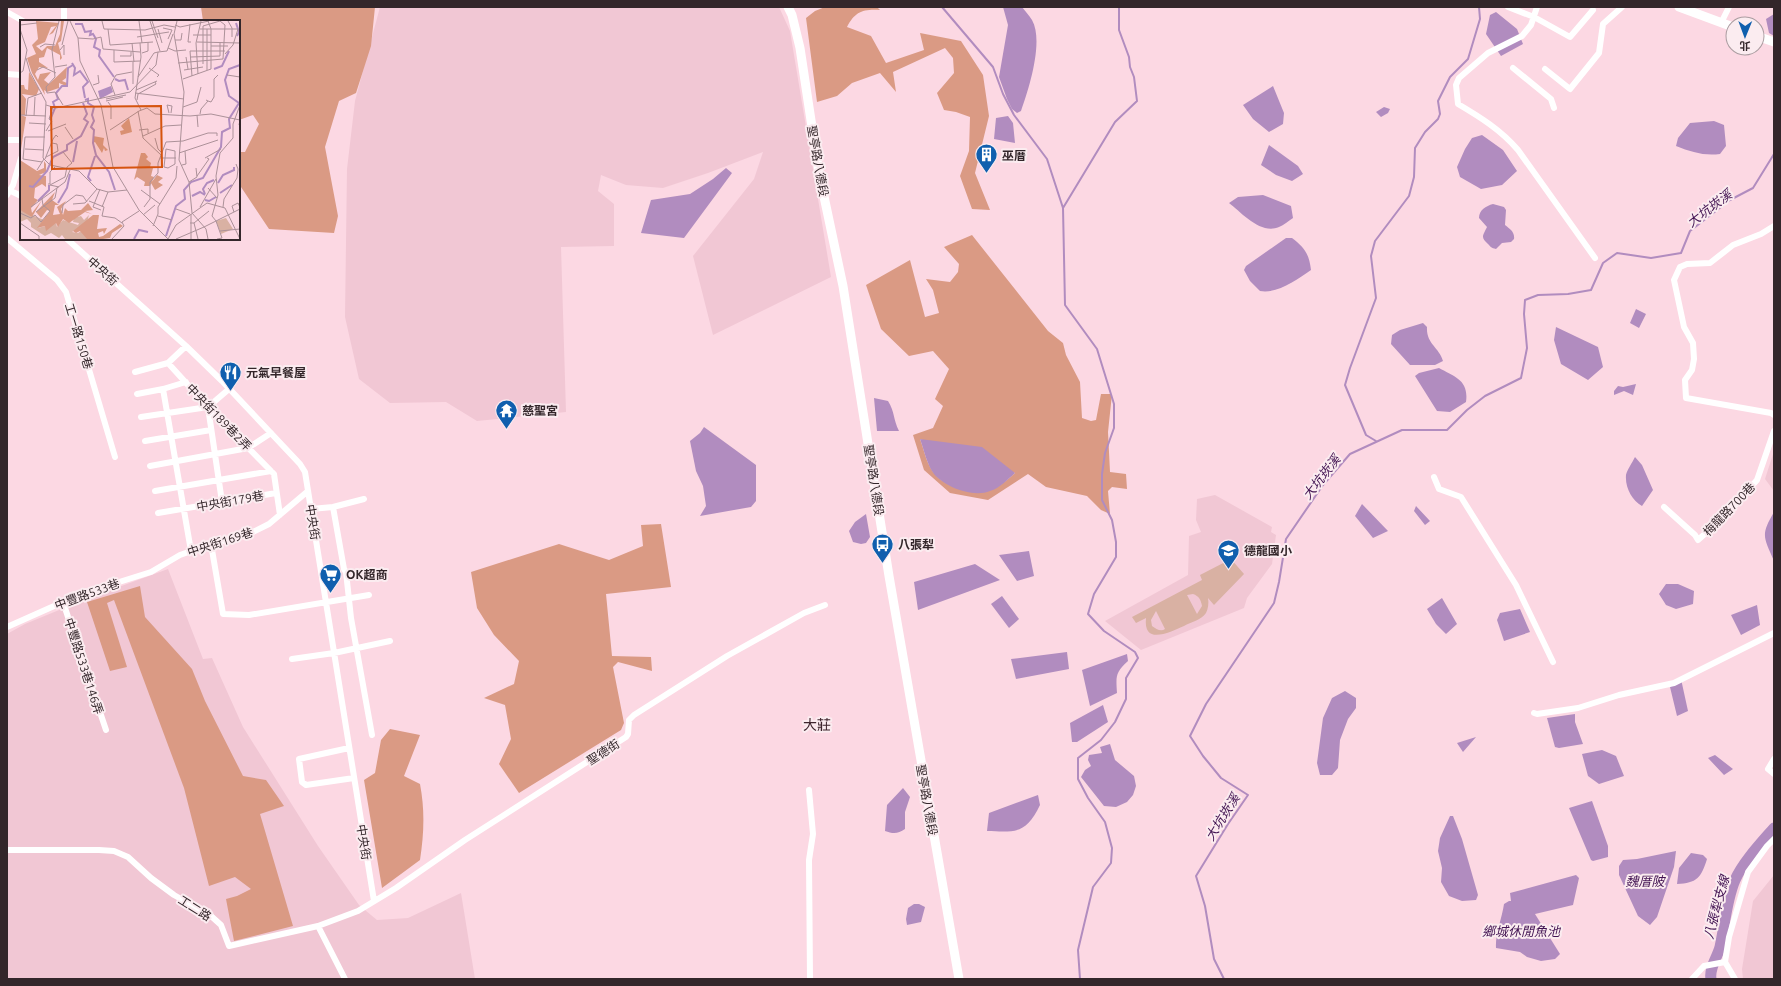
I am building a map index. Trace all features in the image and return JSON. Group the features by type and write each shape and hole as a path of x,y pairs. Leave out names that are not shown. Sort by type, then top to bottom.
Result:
{"street":[{"path":"64,7 64,20"},
{"name":"聖亭路八德段","path":"788,7 792,15 800,48 819,173 842,286 892,591 959,979"},
{"path":"1508,7 1534,17 1570,37 1593,10"},
{"path":"1537,7 1531,25 1522,36 1488,53 1459,78 1456,85 1458,104 1505,135 1514,145 1595,258"},
{"path":"1545,69 1570,89 1600,53 1603,24 1622,7"},
{"path":"1679,7 1725,24"},
{"path":"1721,23 1729,7"},
{"path":"7,12 21,20"},
{"path":"1513,68 1551,99 1554,108"},
{"path":"7,74 20,75"},
{"path":"7,140 20,140"},
{"path":"20,161 13,185 8,192 20,196"},
{"path":"1774,226 1761,234 1732,245 1710,263 1688,264 1680,267 1674,280 1684,327 1693,343 1694,359 1692,370 1685,380 1686,398 1771,413 1774,415"},
{"name":"工一路150巷","path":"7,238 57,280 66,292 115,457"},
{"name":"中央街","path":"68,240 186,346 271,433 300,464 305,472 374,901"},
{"path":"135,372 168,364 186,346"},
{"name":"中央街189巷2弄","path":"168,364 271,471"},
{"path":"137,394 163,389 186,382"},
{"path":"163,389 191,551"},
{"path":"141,417 208,407 229,389"},
{"path":"208,407 222,502"},
{"path":"145,441 211,430"},
{"name":"梅龍路700巷","path":"1664,507 1695,535 1698,540 1728,513 1756,480 1774,431"},
{"path":"150,466 248,448 271,433"},
{"path":"155,491 271,471 274,474 280,515"},
{"path":"1434,477 1439,488 1461,496 1516,585 1554,662"},
{"name":"中央街169巷","path":"168,562 180,555 211,544 251,533 269,524 308,491"},
{"name":"中央街179巷","path":"158,513 276,493"},
{"path":"311,509 333,507 364,498"},
{"path":"333,507 344,569 346,572 348,598 372,735"},
{"path":"211,544 223,614 249,615 369,595"},
{"name":"中豐路533巷","path":"7,628 81,594 151,572 168,562"},
{"name":"中豐路533巷146弄","path":"63,602 106,730"},
{"name":"聖德街","path":"374,901 396,888 465,840 626,737 628,734 629,720 634,715 727,656 804,612 824,604"},
{"path":"1534,713 1537,714 1578,708 1620,695 1674,683 1774,633"},
{"path":"292,658 334,653 390,641"},
{"path":"349,748 299,759 300,771 302,782 306,785 354,778"},
{"path":"1774,759 1768,769 1774,774"},
{"path":"809,790 812,834 809,860 810,979"},
{"path":"1735,979 1725,962 1729,937 1748,872 1774,839"},
{"name":"工二路","path":"7,850 99,850 114,851 128,857 174,895 211,916 221,925 229,946 318,926 358,911 374,901"},
{"path":"318,926 345,979"},
{"path":"1692,979 1704,966 1725,962"}],"shaded area":[{"path":"201,7 375,7 371,46 356,93 339,101 325,147 338,216 334,233 269,229 240,186 240,152 245,152 259,124 253,115 240,120 240,20 203,20"},
{"path":"380,7 779,7 790,31 831,277 713,335 693,256 754,179 763,152 663,188 626,185 601,175 598,191 614,204 614,246 561,247 566,412 477,421 446,402 390,403 359,379 345,317 347,169 355,101"},
{"path":"825,7 877,7 880,10 860,12 853,18 847,27 871,36 886,63 924,50 920,33 961,41 983,75 989,116 975,173 990,210 972,209 960,176 969,151 970,117 944,110 937,93 954,73 953,58 945,48 893,72 896,92 880,73 852,83 837,96 817,102 806,18 815,11"},
{"path":"972,235 1048,331 1063,343 1066,355 1080,382 1082,418 1091,421 1096,420 1101,394 1112,394 1108,432 1110,472 1126,474 1127,489 1112,487 1108,491 1110,514 1101,510 1087,496 1046,487 1028,474 988,500 950,493 924,470 913,435 933,428 943,406 935,399 949,369 933,351 909,356 881,329 866,285 910,260 925,317 939,313 933,290 926,279 950,282 958,272 959,264 944,247","holes":["920,439 1015,473 1001,485 988,491 974,492 954,486 936,476 928,462"]},
{"path":"1774,451 1774,491 1765,479"},
{"name":"德龍國小","path":"1215,495 1272,527 1271,532 1276,535 1272,564 1247,598 1244,608 1141,650 1105,621 1188,575 1189,536 1201,532 1196,520 1197,499"},
{"path":"661,524 671,587 606,594 612,656 651,657 652,671 618,662 613,667 624,723 621,730 519,793 499,764 511,739 505,705 484,698 514,684 519,661 494,635 477,608 471,572 559,544 609,560 643,546 641,525"},
{"path":"1231,559 1244,574 1214,605 1208,598 1206,613 1199,619 1184,626 1159,635 1149,632 1146,627 1146,618 1136,623 1132,617 1202,580 1200,575","holes":["1193,594 1198,597 1202,604 1197,614 1187,595","1156,611 1165,629 1163,630 1158,630 1152,626 1151,620"]},
{"path":"168,569 203,659 212,658 243,727 318,846 359,905 377,920 408,918 461,893 475,979 7,979 7,634 25,624 86,599"},
{"path":"140,586 145,617 192,669 205,701 243,776 266,780 284,806 260,814 293,926 234,941 226,899 237,896 251,889 235,877 209,886 184,788 114,600 107,603 127,667 110,671 87,602"},
{"path":"390,729 420,735 404,776 420,784 423,803 423,831 420,860 382,888 364,780 375,773 381,740"},
{"path":"1774,875 1774,979 1743,979 1742,969 1753,901"}],"water":[{"path":"1003,7 1022,7 1032,20 1035,29 1036,52 1034,65 1021,111 1017,113 1012,109 1007,99 999,77 1008,25"},
{"path":"1496,12 1517,29 1523,44 1501,56 1486,34 1490,15"},
{"path":"1774,14 1774,36 1769,33 1766,19"},
{"path":"1273,86 1284,113 1283,124 1269,132 1253,119 1243,105"},
{"path":"1384,107 1390,109 1388,113 1381,117 1376,112"},
{"path":"1008,116 1013,123 1015,143 994,139 996,118"},
{"path":"1714,121 1724,125 1726,146 1720,154 1698,153 1676,146 1678,138 1690,123"},
{"path":"1482,135 1503,150 1517,171 1502,185 1481,189 1460,177 1457,167 1472,138"},
{"path":"1269,145 1298,166 1303,174 1292,181 1276,175 1261,165"},
{"path":"726,168 732,173 684,238 641,233 651,200 690,194 713,179"},
{"path":"1263,195 1291,206 1293,218 1279,227 1272,229 1265,228 1252,222 1229,203 1238,197"},
{"path":"1493,204 1504,207 1506,210 1505,225 1514,234 1514,239 1511,242 1502,243 1496,249 1491,247 1483,238 1487,227 1479,218 1479,215 1483,209"},
{"path":"1286,238 1292,238 1303,248 1308,255 1311,270 1293,282 1280,288 1260,291 1250,281 1244,270 1246,266"},
{"path":"1636,309 1646,314 1639,328 1630,323"},
{"path":"1423,323 1427,327 1427,333 1431,342 1439,352 1443,361 1435,365 1410,365 1391,344 1392,335 1400,330"},
{"path":"1556,327 1598,347 1603,367 1588,380 1561,364 1554,340"},
{"path":"1439,368 1460,380 1465,389 1466,402 1450,412 1437,411 1415,376 1419,373"},
{"path":"1636,384 1633,395 1624,391 1614,395 1614,391 1618,386 1623,387"},
{"path":"874,398 888,401 899,431 877,431"},
{"path":"704,427 756,465 756,501 751,507 700,516 706,506 703,486 696,471 690,441 700,433"},
{"path":"920,439 982,447 1015,473 994,490 976,493 960,490 945,483 934,474"},
{"path":"1635,457 1642,465 1653,490 1642,506 1630,493 1626,480 1628,469"},
{"path":"1362,504 1388,531 1373,538 1355,516"},
{"path":"1416,506 1430,521 1425,525 1414,511"},
{"path":"1774,512 1774,561 1766,541 1765,532"},
{"path":"866,514 870,537 866,543 861,544 853,542 849,531 855,522"},
{"path":"1029,551 1034,576 1017,581 999,555"},
{"path":"975,564 1000,580 918,610 914,582"},
{"path":"1666,584 1678,584 1694,591 1693,604 1676,609 1666,605 1659,594"},
{"path":"1002,596 1019,619 1009,628 991,604"},
{"path":"1442,598 1457,624 1446,634 1436,624 1427,609"},
{"path":"1757,605 1760,625 1741,635 1731,615"},
{"path":"1520,609 1530,632 1504,641 1497,620 1500,613"},
{"path":"1067,652 1069,669 1016,679 1011,659"},
{"path":"1127,654 1128,661 1117,675 1117,693 1090,706 1082,670"},
{"path":"1681,679 1688,711 1677,716 1670,687"},
{"path":"1345,691 1356,698 1356,708 1348,719 1340,740 1338,768 1332,775 1320,775 1317,763 1323,718 1332,698"},
{"path":"1103,705 1108,722 1077,742 1072,742 1070,723"},
{"path":"1575,714 1575,722 1583,744 1559,748 1555,747 1547,718"},
{"path":"1476,737 1463,752 1457,743"},
{"path":"1110,744 1115,760 1134,776 1136,786 1133,795 1127,802 1116,807 1104,806 1081,777 1085,770 1091,766 1088,760 1089,755 1102,753 1100,747"},
{"path":"1602,750 1616,756 1624,776 1599,784 1588,776 1582,754"},
{"path":"1715,755 1733,769 1724,775 1708,758"},
{"path":"903,788 910,797 905,812 905,829 895,833 885,831 887,805"},
{"path":"1038,795 1040,805 1025,826 1013,831 987,831 989,813"},
{"path":"1592,801 1608,846 1608,857 1593,861 1591,860 1569,808"},
{"path":"1450,816 1453,816 1462,839 1478,895 1476,900 1462,901 1449,896 1441,882 1442,868 1438,851 1440,838"},
{"name":"魏厝陂","path":"1676,851 1674,867 1657,917 1650,925 1638,916 1619,875 1619,866 1623,860 1637,859"},
{"path":"1691,853 1703,855 1707,859 1703,871 1694,881 1677,884 1679,868"},
{"name":"鄉城休閒魚池","path":"1576,875 1579,878 1573,905 1535,914 1560,954 1555,959 1541,961 1527,957 1520,952 1496,948 1504,904 1511,901 1510,893"},
{"path":"914,904 919,904 925,907 921,922 907,925 906,919 908,908"}],"waterway":[{"path":"942,7 993,67 1003,94 1014,115 1047,159 1063,208 1065,305 1097,349 1114,404 1114,428 1105,453 1102,474 1102,500 1112,520 1116,542 1116,557 1094,594 1088,614 1104,631 1135,652 1138,658 1126,678 1126,699 1115,722 1101,740 1078,758 1078,779 1088,798 1105,822 1112,848 1111,863 1093,887 1078,950 1080,979"},
{"path":"1063,208 1115,122 1137,101 1134,77 1130,67 1129,57 1119,30 1119,7"},
{"path":"1376,441 1366,435 1345,385 1376,298 1371,256 1375,241 1409,196 1414,177 1415,148 1425,132 1438,119 1440,114 1438,101 1450,77 1468,59 1480,19 1479,7"},
{"name":"大坑崁溪","path":"1224,979 1214,959 1205,906 1196,876 1248,795 1221,778 1203,756 1190,736 1206,704 1274,603 1286,539 1323,485 1350,454 1402,430 1447,430 1467,410 1485,396 1521,378 1527,348 1524,314 1525,300 1538,295 1568,294 1591,290 1603,263 1617,253 1651,258 1681,253 1690,231 1730,200 1753,188 1774,154"},
{"name":"八張犁支線","path":"1711,979 1711,971 1720,947 1728,905 1735,880 1747,860 1774,828"}],"place":[{"name":"巫厝","path":"986,174"},
{"name":"元氣早餐屋","path":"230,392"},
{"name":"慈聖宮","path":"507,430"},
{"name":"八張犁","path":"882,564"},
{"name":"德龍國小","path":"1228,570"},
{"name":"OK超商","path":"331,594"}],"district":[{"name":"大莊","path":"817,725"}]}
